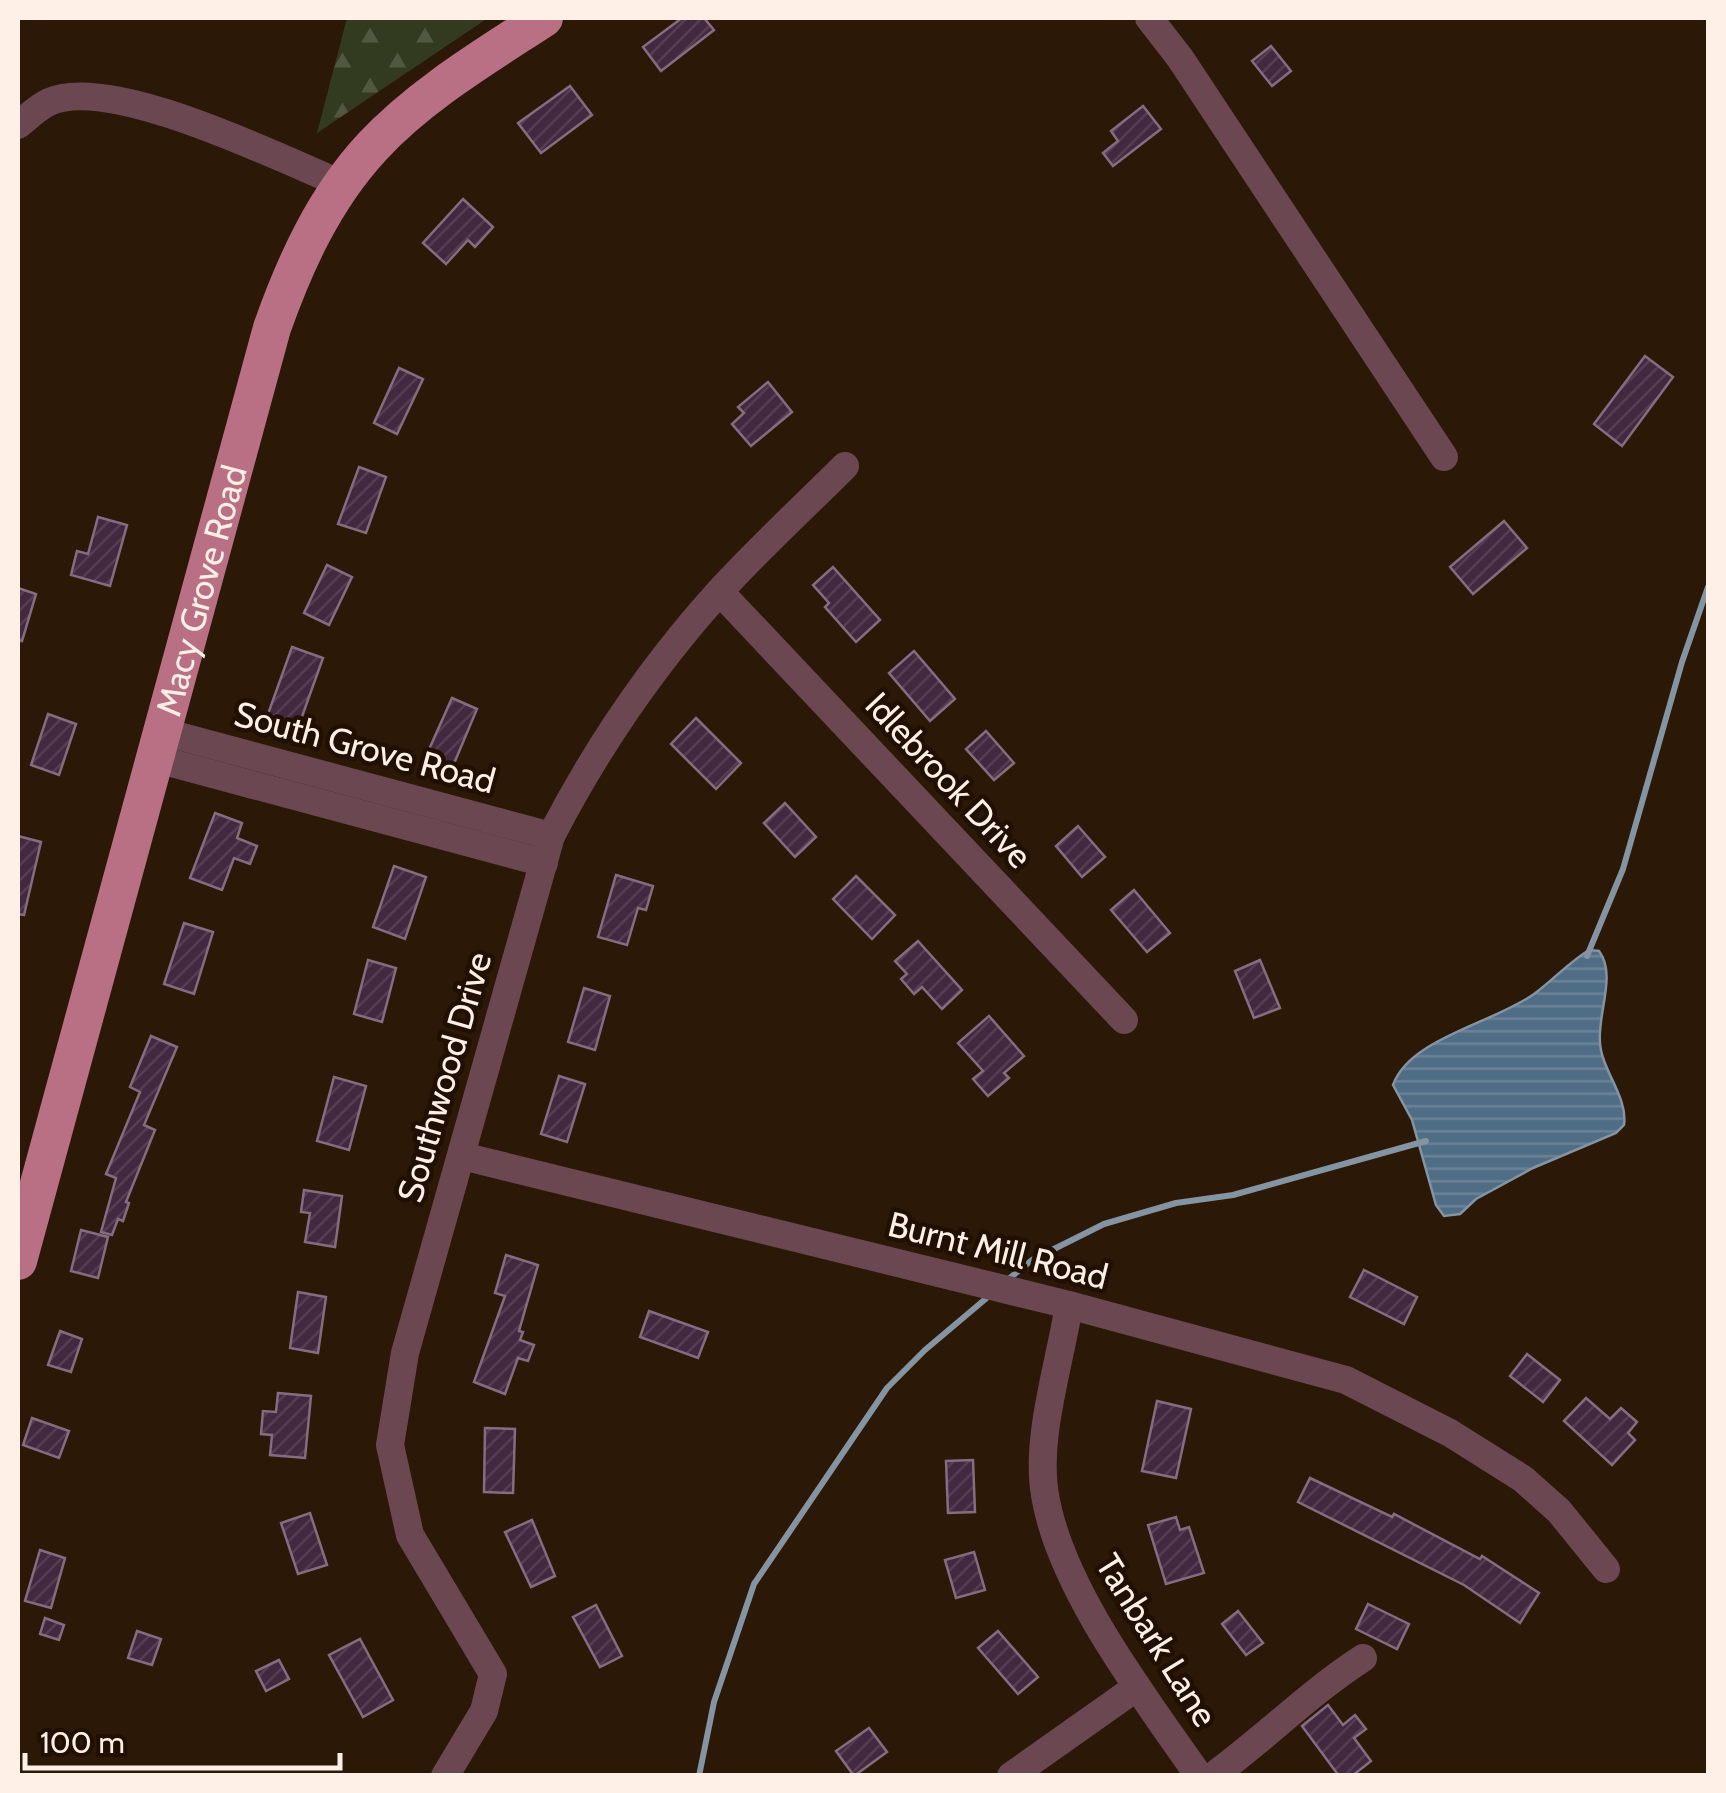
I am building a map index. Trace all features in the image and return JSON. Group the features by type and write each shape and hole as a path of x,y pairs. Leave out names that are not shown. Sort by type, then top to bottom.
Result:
{"main road":[{"name":"Macy Grove Road","path":"18,1261 272,328 297,262 342,184 372,146 417,107 544,18"}],"street":[{"path":"1149,18 1180,58 1444,456"},
{"path":"18,125 50,101 105,96 168,113 342,184"},
{"name":"Southwood Drive","path":"445,1776 484,1711 493,1674 410,1535 390,1446 404,1353 547,850 588,765 638,692 720,592 845,466"},
{"name":"Idlebrook Drive","path":"720,592 1124,1020"},
{"name":"South Grove Road","path":"157,744 547,850"},
{"name":"Burnt Mill Road","path":"462,1156 1069,1306 1346,1380 1401,1406 1523,1480 1558,1511 1606,1569"},
{"name":"Tanbark Lane","path":"1069,1306 1046,1420 1044,1493 1064,1564 1137,1686 1199,1776"},
{"path":"1213,1776 1302,1702 1363,1658"},
{"path":"1011,1776 1137,1686"}],"green space":[{"path":"347,18 488,18 317,133"}],"water":[{"path":"1589,950 1599,951 1606,971 1600,1043 1622,1104 1624,1125 1616,1133 1533,1168 1476,1199 1460,1214 1444,1216 1436,1205 1412,1120 1393,1085 1417,1055 1534,994"}],"building":[{"path":"682,18 704,18 714,30 661,71 643,47"},
{"path":"1271,46 1291,71 1272,86 1252,61"},
{"path":"570,86 592,115 541,153 518,123"},
{"path":"1143,106 1161,129 1113,166 1103,153 1118,141 1111,131"},
{"path":"463,199 493,227 475,247 468,240 446,264 423,243"},
{"path":"1645,356 1673,377 1622,446 1594,424"},
{"path":"399,368 423,379 397,434 374,423"},
{"path":"768,382 792,412 751,446 732,424 744,413 738,407"},
{"path":"359,467 386,477 366,533 338,524"},
{"path":"98,517 127,525 110,586 71,575 77,551 88,554"},
{"path":"1504,521 1527,548 1473,594 1450,567"},
{"path":"327,565 352,577 329,625 304,613"},
{"path":"833,567 880,620 856,642 825,607 829,603 813,585"},
{"path":"18,588 36,594 22,641 18,640"},
{"path":"292,647 323,658 299,725 268,714"},
{"path":"914,651 955,699 930,721 889,673"},
{"path":"452,698 477,709 453,766 427,754"},
{"path":"48,714 76,724 59,775 31,765"},
{"path":"696,718 741,763 716,789 671,744"},
{"path":"986,731 1014,763 994,780 966,749"},
{"path":"785,803 816,837 795,857 764,823"},
{"path":"215,813 242,823 237,838 257,846 250,864 234,858 222,890 190,878"},
{"path":"1078,826 1105,857 1082,877 1056,846"},
{"path":"18,836 41,842 24,915 18,914"},
{"path":"394,866 426,877 405,939 373,927"},
{"path":"616,875 653,886 646,910 638,908 627,945 598,937"},
{"path":"856,876 895,915 872,939 833,899"},
{"path":"1134,890 1170,933 1147,952 1111,910"},
{"path":"184,923 213,932 194,994 164,984"},
{"path":"918,941 962,990 942,1009 922,987 914,994 901,979 907,974 895,961"},
{"path":"368,960 396,968 382,1022 354,1014"},
{"path":"1260,960 1280,1008 1254,1018 1235,971"},
{"path":"584,988 610,996 595,1050 568,1042"},
{"path":"989,1016 1024,1056 1004,1073 1009,1078 988,1096 973,1079 983,1071 958,1043"},
{"path":"151,1036 177,1047 144,1125 155,1130 126,1202 129,1203 123,1221 118,1219 112,1235 101,1232 116,1178 106,1174 140,1092 130,1087"},
{"path":"559,1076 585,1084 567,1142 541,1134"},
{"path":"334,1077 366,1086 349,1150 317,1141"},
{"path":"304,1190 342,1196 335,1247 305,1242 310,1213 301,1212"},
{"path":"81,1230 108,1237 98,1278 71,1271"},
{"path":"506,1255 538,1265 519,1331 523,1332 520,1340 534,1345 528,1361 518,1358 505,1394 474,1382 505,1296 495,1293"},
{"path":"1364,1270 1417,1297 1404,1324 1350,1297"},
{"path":"298,1292 326,1297 318,1353 290,1348"},
{"path":"649,1311 708,1332 698,1358 640,1337"},
{"path":"60,1331 82,1339 71,1372 48,1365"},
{"path":"1527,1354 1560,1380 1543,1402 1510,1376"},
{"path":"278,1393 311,1396 305,1458 270,1455 272,1435 261,1434 263,1411 276,1412"},
{"path":"1586,1398 1610,1419 1621,1408 1637,1422 1628,1433 1635,1440 1612,1465 1564,1421"},
{"path":"1157,1401 1191,1409 1176,1478 1142,1471"},
{"path":"32,1418 69,1431 59,1458 23,1445"},
{"path":"485,1428 515,1429 513,1493 484,1492"},
{"path":"973,1460 975,1512 948,1513 946,1461"},
{"path":"1310,1478 1392,1517 1394,1514 1480,1559 1482,1556 1539,1593 1520,1623 1464,1585 1298,1502"},
{"path":"310,1513 327,1565 298,1574 281,1523"},
{"path":"1176,1517 1180,1530 1189,1527 1204,1573 1166,1584 1148,1525"},
{"path":"532,1520 555,1576 531,1587 505,1532"},
{"path":"40,1550 65,1558 51,1608 25,1601"},
{"path":"974,1552 985,1590 956,1598 945,1560"},
{"path":"1368,1604 1409,1624 1397,1649 1356,1629"},
{"path":"596,1605 622,1656 600,1667 573,1617"},
{"path":"1238,1611 1263,1643 1246,1655 1222,1624"},
{"path":"45,1618 64,1625 59,1640 40,1634"},
{"path":"137,1631 161,1639 152,1665 128,1658"},
{"path":"998,1631 1038,1677 1018,1694 978,1648"},
{"path":"360,1639 393,1700 363,1717 329,1655"},
{"path":"279,1660 289,1679 266,1691 256,1671"},
{"path":"1328,1705 1343,1725 1355,1715 1366,1729 1354,1738 1371,1761 1352,1776 1339,1776 1302,1726"},
{"path":"869,1728 887,1752 854,1776 836,1751"}],"waterway":[{"path":"1587,956 1623,869 1682,662 1708,587"},
{"path":"1006,1281 1032,1260 1104,1224 1176,1203 1233,1195 1426,1141"},
{"path":"699,1776 714,1702 754,1584 887,1388 989,1296"}]}
